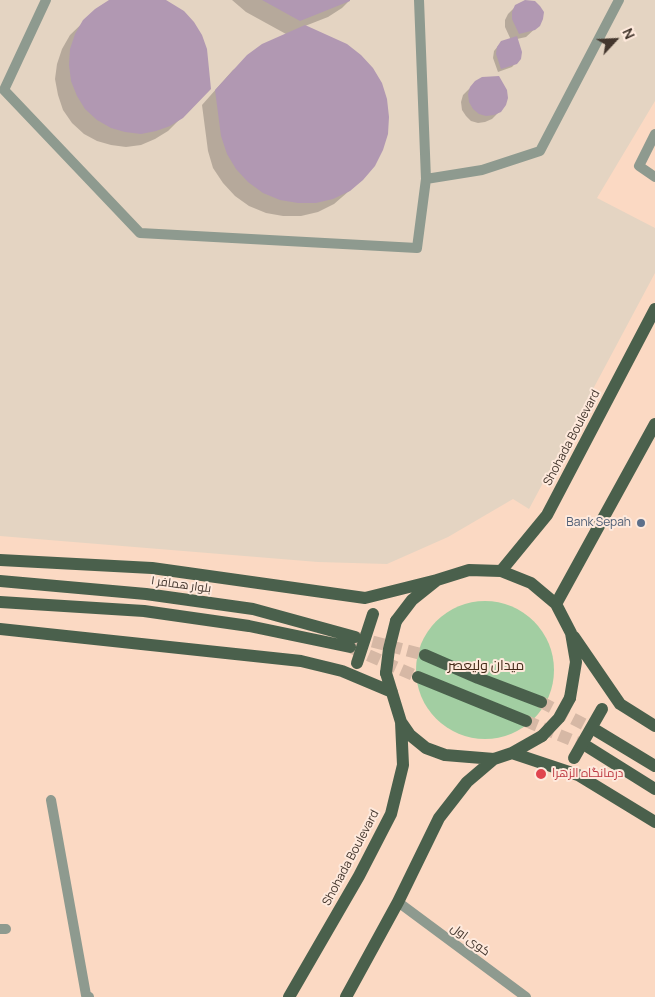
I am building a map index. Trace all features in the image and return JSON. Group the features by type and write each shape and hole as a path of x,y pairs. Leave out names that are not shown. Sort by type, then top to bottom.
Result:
{"main road":[{"name":"Shohada Boulevard","path":"501,571 547,515 655,309"},
{"path":"556,604 655,424"},
{"path":"0,560 152,568 365,598 438,580 468,570 501,571 531,583 556,604 571,633 620,704 655,726"},
{"path":"438,580 412,600 396,622 389,649 386,673 401,722 410,734 426,748 445,756 494,759 512,753 542,736 559,718 570,698 576,662 571,633"},
{"name":"بلوار همافر ۱","path":"0,581 146,594 253,609 352,642 144,611 0,602"},
{"path":"342,671 357,663 373,614 372,607 365,598"},
{"path":"0,629 301,661 342,671 392,692"},
{"path":"426,655 478,678 541,702"},
{"path":"418,677 526,721"},
{"path":"578,775 574,758 602,709 608,705 620,704"},
{"name":"Shohada Boulevard","path":"289,997 359,876 391,814 404,765 401,722"},
{"path":"597,731 655,766"},
{"path":"588,746 655,788"},
{"path":"512,753 578,775 655,822"},
{"path":"346,997 398,902 439,818 467,782 494,759"}],"street":[{"path":"46,0 4,90 140,234 417,248 426,179 419,0"},
{"path":"426,179 482,170 540,151 619,0"},
{"path":"655,134 639,166 655,177"},
{"path":"51,800 86,995 89,997"},
{"name":"کوی اول","path":"398,902 526,997"}],"shaded area":[{"path":"0,0 655,0 655,101 597,198 655,228 655,273 529,509 513,499 448,537 387,564 318,562 0,536"}],"green space":[{"path":"485,601 499,602 512,606 524,612 534,621 543,631 549,643 553,656 553,684 549,697 543,709 534,719 524,728 512,734 499,738 485,739 471,738 458,734 446,728 436,719 427,709 421,697 417,684 416,670 417,656 421,643 427,631 436,621 446,612 458,606 471,602"}],"building":[{"path":"109,0 166,0 184,11 202,35 207,49 211,89 183,118 170,126 141,134 111,128 97,120 85,109 77,96 71,81 69,65 70,49 75,34 83,20"},
{"path":"262,0 350,0 350,1 300,21"},
{"path":"525,0 535,1 540,6 544,12 543,19 540,26 535,30 519,34 512,19 512,12 515,5"},
{"path":"305,25 347,44 373,68 382,83 387,99 389,117 388,134 375,166 350,191 333,199 316,203 280,200 263,193 248,182 236,169 227,154 221,136 215,90 247,55 262,44"},
{"path":"517,36 522,52 521,59 517,64 501,69 496,54 497,47 501,41"},
{"path":"499,76 507,90 508,98 506,105 501,112 494,115 486,116 479,114 469,102 468,94 470,87 482,77"}],"tunnel":[{"path":"355,637 425,655"},
{"path":"352,648 418,677"},
{"path":"541,702 597,731"},
{"path":"526,721 588,747"}],"place":[{"name":"Bank Sepah","path":"641,523"},
{"name":"درمانگاه الزهرا","path":"541,774"}],"district":[{"name":"میدان ولیعصر","path":"486,666"}]}
